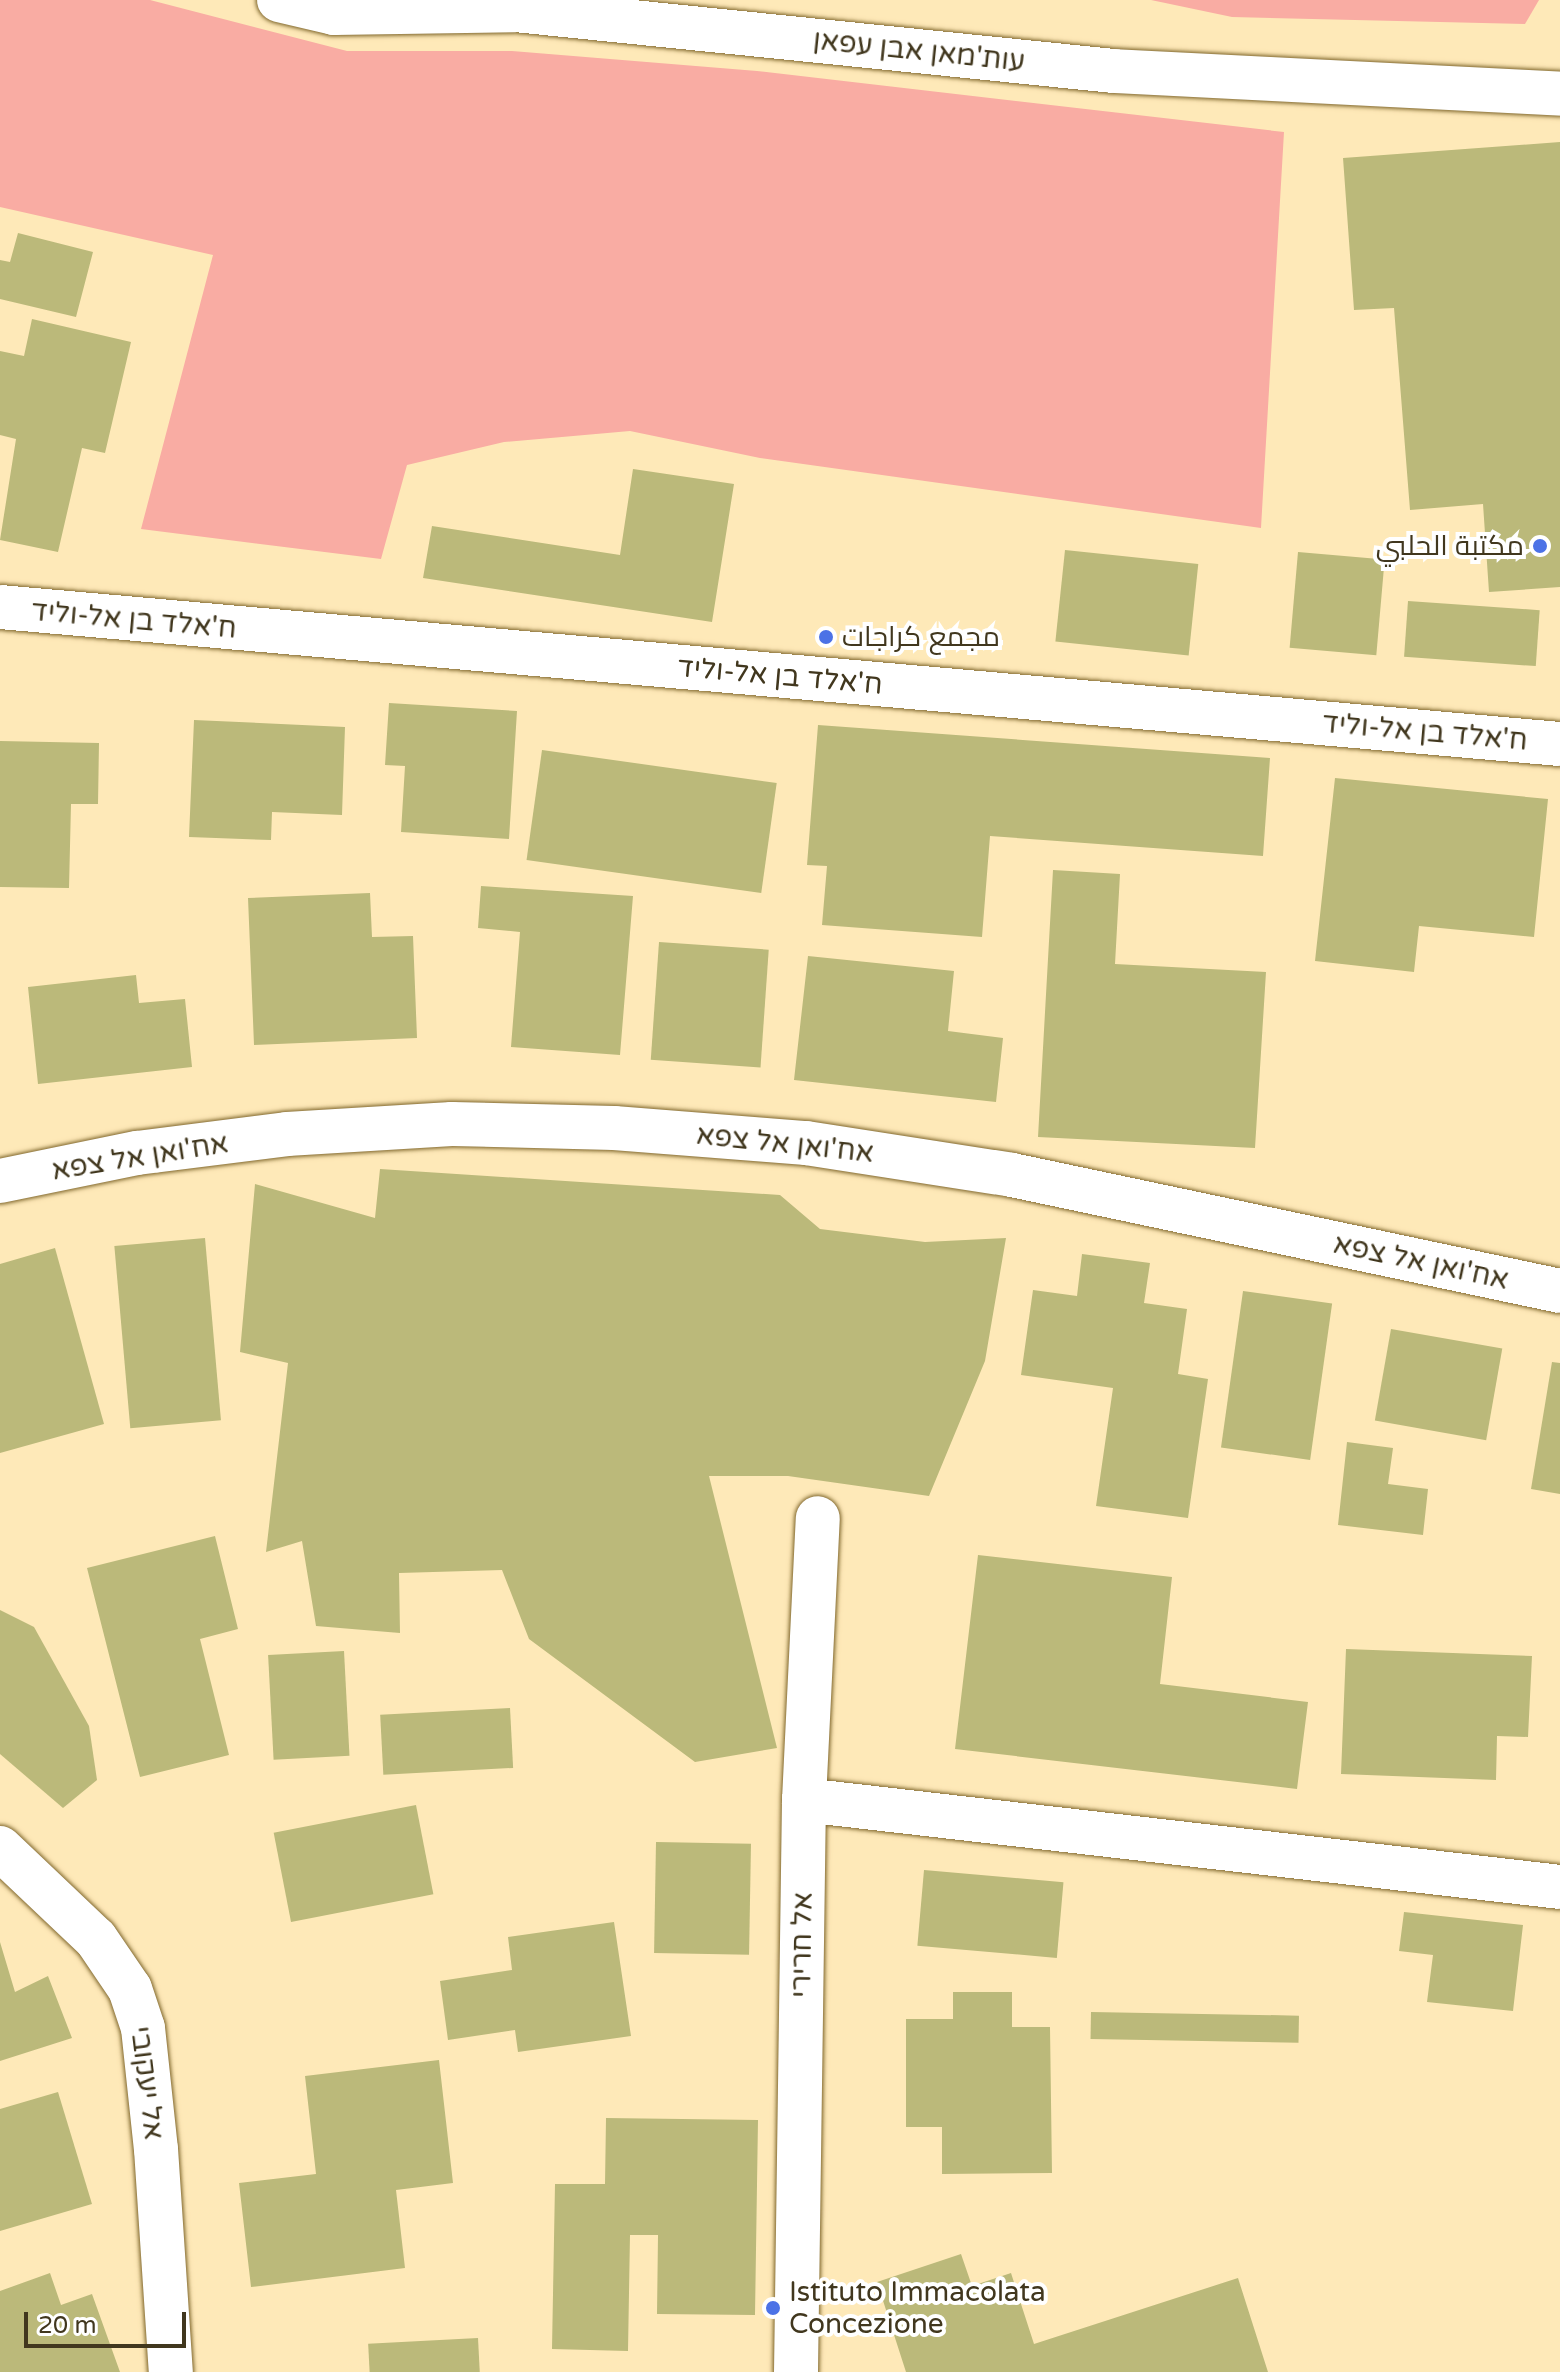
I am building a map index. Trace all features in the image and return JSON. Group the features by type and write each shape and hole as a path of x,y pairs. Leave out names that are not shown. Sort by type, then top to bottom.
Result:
{"street":[{"name":"עות'מאן אבן עפאן","path":"279,0 334,13 515,10 1113,71 1560,94"},
{"name":"ח'אלד בן אל-וליד","path":"0,607 1560,744"},
{"name":"אח'ואן אל צפא","path":"0,1181 137,1153 287,1134 452,1124 614,1128 806,1143 1012,1175 1560,1291"},
{"name":"אל חרירי","path":"796,2372 804,1800 818,1518"},
{"path":"804,1800 1560,1887"},
{"name":"אל יעקובי","path":"0,1848 96,1939 139,2015 171,2372"}],"shaded area":[{"path":"0,0 150,0 347,51 512,51 757,71 1284,132 1261,528 760,458 630,431 504,442 407,465 381,559 141,529 213,255 0,207"},
{"path":"1151,0 1539,0 1525,24 1232,17"}],"building":[{"path":"1560,142 1560,587 1489,592 1483,504 1410,510 1394,308 1354,310 1343,158"},
{"path":"18,233 93,252 76,317 0,299 0,260 10,262"},
{"path":"32,319 131,342 105,453 82,448 58,552 0,540 16,439 0,435 0,351 24,356"},
{"path":"633,469 734,484 712,622 423,578 432,526 620,555"},
{"path":"1065,550 1198,564 1189,656 1055,641"},
{"path":"1298,552 1385,560 1376,655 1290,648"},
{"path":"1408,601 1540,610 1536,666 1404,657"},
{"path":"389,703 517,711 509,839 401,832 405,766 385,765"},
{"path":"194,720 345,727 342,815 272,812 271,840 189,837"},
{"path":"818,725 1270,758 1263,856 990,836 982,937 822,925 827,866 807,865"},
{"path":"0,741 99,743 98,804 71,804 69,888 0,887"},
{"path":"542,750 777,783 761,893 527,860"},
{"path":"1335,778 1548,799 1534,937 1419,926 1414,972 1315,961"},
{"path":"1053,870 1120,874 1115,964 1266,972 1255,1148 1038,1137"},
{"path":"481,886 633,896 620,1055 511,1047 520,932 478,928"},
{"path":"370,893 372,937 413,936 417,1038 254,1045 248,898"},
{"path":"659,942 769,950 761,1067 651,1060"},
{"path":"808,956 954,971 948,1031 1003,1038 996,1102 794,1080"},
{"path":"136,975 139,1003 185,999 192,1067 38,1084 28,987"},
{"path":"380,1169 780,1195 820,1229 925,1242 1006,1238 985,1361 929,1496 788,1476 709,1476 777,1748 695,1762 529,1639 502,1570 399,1573 400,1633 316,1626 302,1541 266,1552 288,1363 240,1352 255,1184 375,1218"},
{"path":"205,1238 221,1420 130,1428 114,1246"},
{"path":"55,1248 104,1424 0,1453 0,1264"},
{"path":"1082,1254 1150,1263 1144,1303 1187,1309 1178,1374 1208,1379 1188,1518 1096,1506 1113,1388 1021,1375 1033,1290 1077,1296"},
{"path":"1243,1291 1332,1304 1310,1460 1221,1447"},
{"path":"1391,1329 1502,1349 1486,1440 1375,1421"},
{"path":"1552,1362 1560,1363 1560,1494 1531,1489"},
{"path":"1347,1442 1393,1448 1388,1484 1428,1489 1423,1535 1338,1525"},
{"path":"215,1536 238,1629 200,1639 229,1755 140,1777 87,1568"},
{"path":"978,1555 1172,1577 1160,1684 1308,1702 1297,1789 955,1749"},
{"path":"0,1610 34,1627 89,1726 97,1780 63,1808 0,1754"},
{"path":"1346,1649 1532,1656 1528,1737 1497,1736 1496,1780 1341,1774"},
{"path":"344,1651 349,1756 274,1760 268,1655"},
{"path":"510,1708 513,1768 383,1775 380,1715"},
{"path":"416,1805 433,1894 291,1922 274,1833"},
{"path":"656,1842 751,1844 749,1955 654,1953"},
{"path":"924,1870 1063,1882 1057,1958 917,1946"},
{"path":"1404,1912 1523,1925 1513,2011 1427,2002 1433,1955 1399,1951"},
{"path":"614,1922 631,2036 518,2052 515,2030 448,2040 440,1981 512,1970 508,1937"},
{"path":"0,1942 15,1992 48,1976 72,2038 0,2061"},
{"path":"953,1992 1012,1992 1012,2027 1050,2027 1052,2173 942,2174 942,2127 906,2127 906,2019 953,2019"},
{"path":"1091,2012 1299,2016 1298,2043 1091,2039"},
{"path":"439,2060 453,2183 396,2190 405,2268 251,2287 239,2183 316,2174 305,2076"},
{"path":"58,2092 92,2204 0,2231 0,2109"},
{"path":"606,2118 758,2120 755,2315 657,2314 658,2235 630,2235 628,2351 552,2349 555,2184 605,2184"},
{"path":"961,2254 972,2286 1011,2273 1034,2344 1238,2278 1268,2372 906,2372 877,2282"},
{"path":"50,2273 61,2305 92,2294 120,2372 0,2372 0,2291"},
{"path":"478,2338 480,2372 370,2372 368,2344"}],"place":[{"name":"مكتبة الحلبي","path":"1540,546"},
{"name":"مجمع كراجات","path":"826,637"},
{"name":"Istituto Immacolata Concezione","path":"773,2308"}]}
